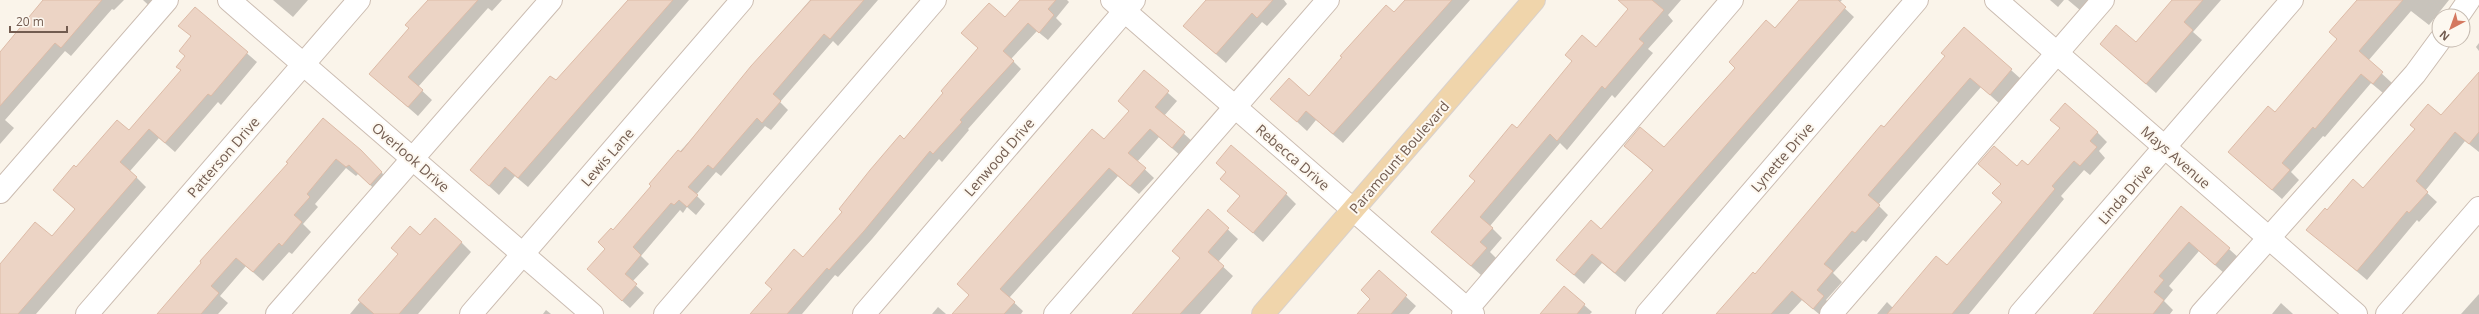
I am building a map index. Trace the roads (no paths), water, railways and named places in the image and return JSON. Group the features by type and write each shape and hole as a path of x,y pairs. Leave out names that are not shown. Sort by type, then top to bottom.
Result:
{"main road":[{"name":"Paramount Boulevard","path":"1263,314 1534,0"}],"street":[{"path":"0,192 167,0"},
{"name":"Overlook Drive","path":"229,0 592,314"},
{"name":"Patterson Drive","path":"87,314 359,0"},
{"path":"277,314 552,0"},
{"name":"Lewis Lane","path":"471,314 742,0"},
{"path":"665,314 935,0"},
{"path":"1055,314 1234,106 1328,0"},
{"path":"1468,312 1732,0"},
{"name":"Lynette Drive","path":"1648,314 1917,0"},
{"name":"Mays Avenue","path":"1996,0 2356,314"},
{"path":"1832,314 2103,0"},
{"name":"Linda Drive","path":"2020,314 2292,0"},
{"name":"Rebecca Drive","path":"1124,4 1234,106 1468,312"},
{"name":"Lenwood Drive","path":"864,314 1124,4"},
{"path":"2202,314 2268,237 2415,74 2434,48"},
{"path":"2387,314 2479,208"}]}
